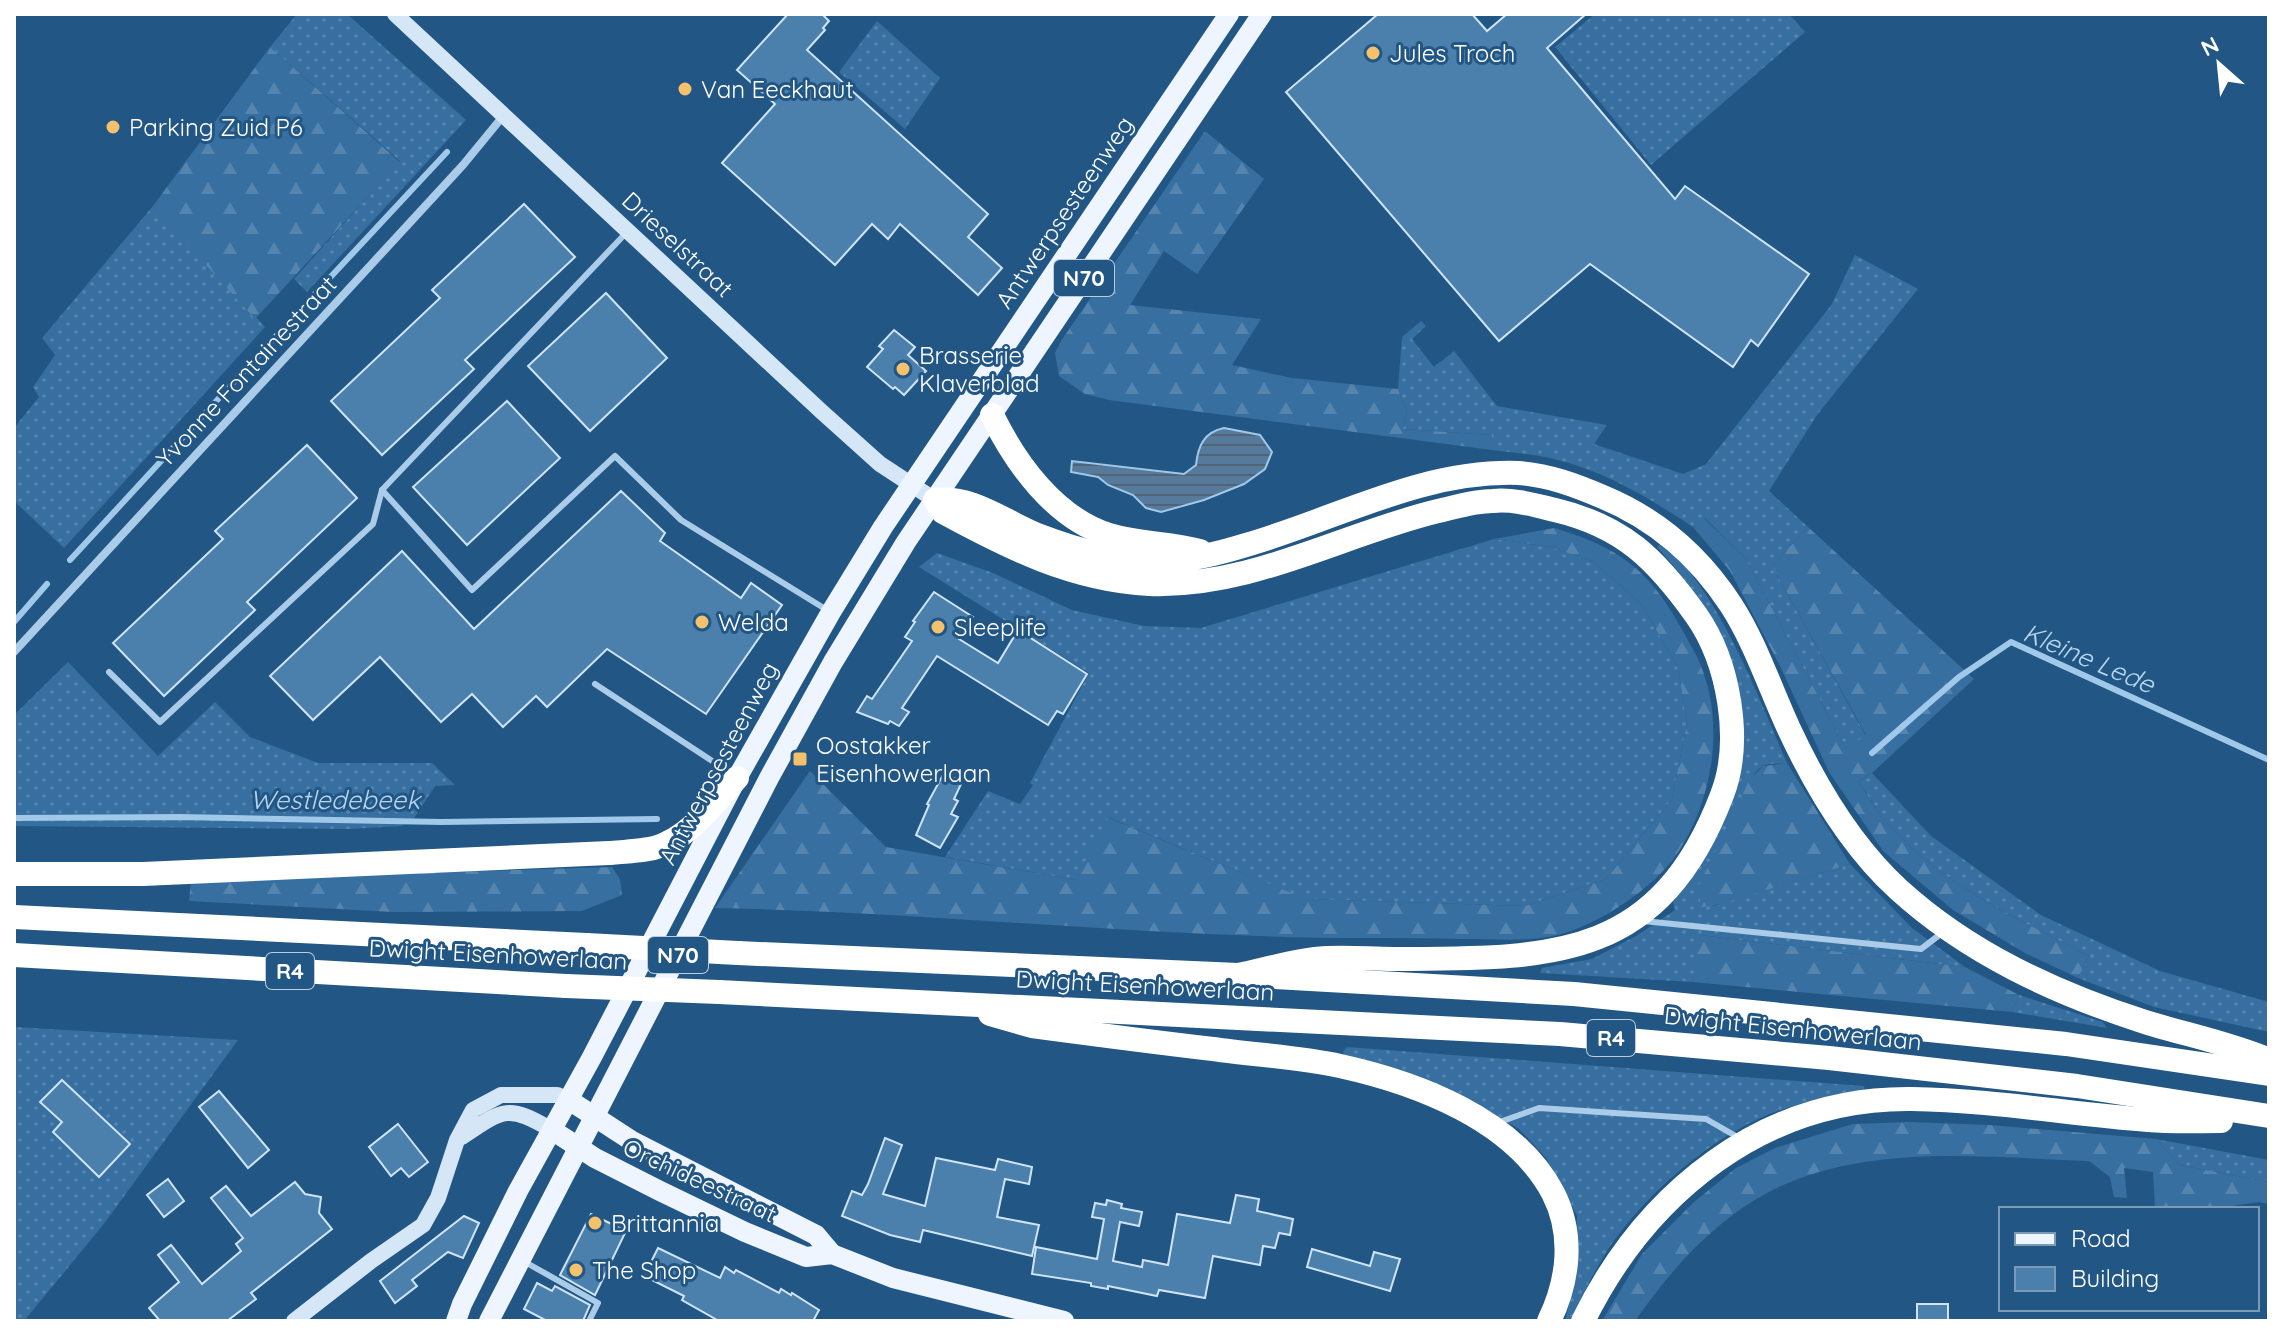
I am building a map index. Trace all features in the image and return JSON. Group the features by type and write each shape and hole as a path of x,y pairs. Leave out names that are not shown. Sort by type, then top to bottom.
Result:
{"highway":[{"path":"992,415 1040,488 1052,502 1078,520 1108,535 1177,545 1214,555"},
{"path":"1238,975 1315,959 1550,953 1589,942 1632,920 1655,903 1680,876 1704,839 1725,790 1732,736 1726,677 1704,626 1668,575 1632,543 1586,517 1514,501 1490,501 1405,519 1292,559 1217,580 1150,584 1069,571 1040,561 943,512 935,500 953,498 1041,537 1118,559 1168,561 1214,555 1407,488 1451,477 1517,473 1552,477 1631,508 1667,532 1731,605 1791,733 1832,808 1864,853 1896,887 1964,942 2025,975 2085,1001 2242,1048 2269,1060"},
{"path":"14,874 158,873 609,853 654,848 693,826 737,778"},
{"name":"Dwight Eisenhowerlaan","path":"14,917 1238,975 1574,994 2066,1044 2269,1074"},
{"name":"Dwight Eisenhowerlaan","path":"14,955 566,986 949,1002 1560,1034 1829,1058 2077,1086 2269,1119"},
{"path":"949,1002 1032,1026 1339,1066 1422,1090 1490,1125 1510,1140 1542,1173 1562,1211 1568,1250 1559,1301 1549,1321"},
{"path":"1583,1321 1626,1248 1655,1212 1701,1170 1746,1141 1791,1120 1839,1106 1909,1099 2012,1104 2150,1121 2269,1119"}],"main road":[{"name":"Antwerpsesteenweg","path":"456,1321 518,1191 569,1100 737,778 831,612 912,485 1229,14"},
{"name":"N70","path":"489,1321 769,778 833,662 935,500 1262,14"},
{"path":"1173,97 1195,113"},
{"name":"Orchideestraat","path":"569,1100 632,1141 816,1235 832,1254"},
{"name":"Orchideestraat","path":"552,1130 602,1162 745,1232 806,1257 832,1254 893,1278 1064,1321"}],"street":[{"name":"Drieselstraat","path":"395,14 822,412 880,464 935,500"},
{"name":"Yvonne Fontainestraat","path":"14,652 463,165 504,114"},
{"path":"294,1321 423,1225 438,1198 457,1140 473,1110 501,1095 557,1095 569,1100"},
{"path":"457,1140 492,1116 519,1112 552,1130"}],"lane":[{"path":"109,672 160,722 373,524 382,490 628,230"},
{"path":"382,490 472,590 615,456 681,520 831,612"},
{"path":"595,684 737,778"},
{"path":"1632,920 1921,949 1948,929"},
{"path":"1490,1125 1539,1108 1706,1119 1746,1141"},
{"path":"521,1259 598,1303 589,1321"}],"green space":[{"path":"297,14 347,14 466,120 307,292 294,279 400,161 270,47"},
{"path":"1595,14 1789,14 1805,32 1651,165 1555,47"},
{"path":"877,21 940,78 905,129 839,72"},
{"path":"270,47 400,162 255,319 153,206"},
{"path":"1205,131 1264,179 1197,274 1164,251 1130,305 1261,319 1232,365 1292,378 1398,389 1407,412 1403,429 1492,435 1492,450 1109,400 1085,394 1059,376 1055,353 1061,341"},
{"path":"153,206 265,327 64,548 14,501 14,428 39,397 33,387 55,355 42,338"},
{"path":"1855,255 1918,289 1817,415 1769,491 1808,527 1772,566 1866,736 1846,749 1746,559 1705,518 1693,527 1609,478 1573,464 1492,450 1492,435 1403,429 1407,412 1398,389 1402,337 1421,321 1426,326 1412,339 1434,367 1454,351 1497,406 1607,425 1594,444 1683,474 1706,464 1832,304"},
{"path":"1704,518 1746,559 1846,749 1866,735 1772,566 1808,527 1974,679 1872,773 1858,782 1887,823 1931,864 1982,898 2089,956 2078,978 2025,953 1953,910 1883,851 1829,772 1780,666 1730,571 1693,527"},
{"path":"1554,528 1605,548 1641,572 1668,606 1695,653 1711,702 1712,755 1708,781 1690,832 1677,854 1654,880 1623,904 1589,923 1557,935 1523,939 1286,937 715,908 810,771 886,847 1076,880 1108,818 1306,899 1525,906 1606,879 1672,799 1687,723 1678,668 1642,605 1594,562 1551,547 1494,539"},
{"path":"1494,539 1551,547 1594,562 1642,605 1678,668 1687,723 1672,799 1606,879 1525,906 1305,899 1109,818 1076,880 945,857 988,791 1020,804 1033,785 1030,783 1089,673 919,567 937,553 993,573 1072,610 1144,626 1201,628"},
{"path":"1663,541 1684,565 1720,618 1749,675 1787,763 1763,766 1754,774 1746,789 1738,808 1713,906 1850,864 1912,928 1965,967 1700,935 1693,982 1540,973 1542,968 1592,959 1636,936 1675,910 1673,902 1706,856 1728,811 1740,766 1743,722 1735,677 1718,634 1692,590 1657,547"},
{"path":"68,662 158,756 215,702 250,737 318,763 432,763 455,785 435,786 413,820 401,826 350,829 14,826 14,715"},
{"path":"1787,763 1850,864 1721,904 1701,907 1698,887 1750,779 1763,766"},
{"path":"1872,773 1931,836 2041,915 2160,971 2269,1002 2269,1032 2154,1007 2078,978 2089,956 1982,898 1908,845 1883,818 1858,782"},
{"path":"612,867 620,879 622,895 582,911 393,912 189,901 191,880"},
{"path":"1699,935 1965,967 2019,995 2012,1012 1693,982"},
{"path":"2019,995 2103,1022 2107,1028 2012,1012"},
{"path":"14,1027 238,1040 103,1225 24,1321 14,1321"},
{"path":"1347,1047 1864,1086 1865,1091 1775,1112 1726,1136 1702,1153 1657,1191 1619,1234 1569,1321 1565,1321 1575,1278 1577,1216 1546,1158 1519,1129 1455,1092 1345,1056 1343,1052"},
{"path":"1909,1122 1990,1125 2156,1139 2179,1165 2269,1182 2269,1204 2155,1207 2153,1172 2124,1168 2127,1198 2114,1197 2110,1177 2089,1161 1942,1156 1869,1161 1798,1179 1749,1203 1686,1257 1635,1321 1602,1321 1642,1254 1694,1202 1736,1168 1775,1148 1853,1124"},
{"path":"2156,1139 2269,1160 2269,1182 2179,1165"}],"shaded area":[{"path":"1224,428 1260,435 1272,452 1265,469 1244,484 1204,500 1161,512 1146,508 1133,495 1108,485 1098,477 1071,472 1072,461 1184,474 1196,465 1200,446 1207,436"}],"building":[{"path":"788,14 822,14 829,21 807,50 988,214 968,237 1002,268 978,295 900,224 888,239 872,224 835,265 722,163 775,104 737,70"},
{"path":"1378,14 1472,14 1487,31 1507,14 1586,14 1547,48 1675,199 1685,186 1809,274 1758,346 1751,340 1733,367 1590,264 1499,341 1286,92"},
{"path":"524,204 575,257 465,360 474,369 382,455 331,401 440,298 432,290"},
{"path":"606,293 667,358 590,431 528,366"},
{"path":"894,330 915,347 908,355 926,371 904,395 867,367 883,349 879,346"},
{"path":"507,401 560,458 467,545 413,487"},
{"path":"307,445 357,498 247,602 255,610 164,696 113,643 223,539 215,531"},
{"path":"621,491 665,533 660,541 741,598 751,583 782,605 706,714 607,649 547,707 536,696 503,727 472,694 441,722 380,657 313,720 270,676 402,551 474,629"},
{"path":"934,592 973,617 959,639 998,663 1018,630 1087,674 1063,714 1057,711 1048,725 937,656 902,708 909,712 899,726 857,712 867,696 872,699 912,641 905,637"},
{"path":"944,773 962,782 951,814 958,817 940,848 916,835 927,804"},
{"path":"62,1080 130,1144 99,1177 53,1132 62,1122 40,1102"},
{"path":"219,1091 269,1150 248,1168 199,1107"},
{"path":"398,1124 428,1162 409,1177 401,1168 391,1176 369,1147"},
{"path":"885,1138 902,1145 883,1194 925,1206 936,1158 995,1170 998,1159 1032,1167 1029,1184 1005,1179 997,1217 1039,1225 1032,1256 923,1230 920,1242 890,1235 842,1216 852,1191 862,1195"},
{"path":"168,1179 184,1201 164,1217 147,1195"},
{"path":"295,1182 305,1194 321,1197 319,1213 332,1229 251,1293 256,1299 227,1321 160,1321 149,1308 179,1282 158,1255 171,1245 202,1284 241,1251 236,1244 243,1238 211,1198 226,1186 251,1216"},
{"path":"1236,1195 1259,1199 1257,1211 1293,1219 1290,1235 1279,1233 1275,1248 1263,1246 1260,1265 1213,1256 1205,1298 1159,1290 1157,1296 1032,1274 1036,1247 1097,1259 1104,1219 1092,1217 1095,1203 1106,1205 1107,1200 1122,1204 1121,1208 1142,1212 1139,1226 1120,1222 1113,1261 1142,1267 1143,1260 1168,1265 1177,1214 1230,1223"},
{"path":"591,1214 626,1231 595,1295 560,1275"},
{"path":"464,1216 479,1223 463,1258 448,1252 412,1280 417,1286 395,1303 380,1281"},
{"path":"658,1248 720,1278 725,1267 734,1273 736,1270 779,1293 781,1289 792,1293 819,1310 813,1321 719,1321 682,1300 684,1296 644,1276"},
{"path":"1312,1249 1370,1266 1374,1252 1400,1259 1390,1291 1307,1267"},
{"path":"537,1283 552,1291 555,1286 590,1305 583,1321 547,1321 524,1309"},
{"path":"1917,1304 1948,1304 1948,1321 1917,1321"}],"waterway":[{"path":"311,298 447,152"},
{"path":"70,560 277,335"},
{"path":"14,622 47,584"},
{"name":"Kleine Lede","path":"1872,753 1959,677 2011,642 2269,760"},
{"name":"Westledebeek","path":"14,818 180,817 442,822 657,819"}],"place":[{"name":"Jules Troch","path":"1373,53"},
{"name":"Van Eeckhaut","path":"685,89"},
{"name":"Parking Zuid P6","path":"113,127"},
{"name":"Brasserie Klaverblad","path":"903,369"},
{"name":"Welda","path":"702,622"},
{"name":"Sleeplife","path":"938,627"},
{"name":"Oostakker Eisenhowerlaan","path":"800,759"},
{"name":"Brittannia","path":"595,1223"},
{"name":"The Shop","path":"576,1270"}]}
